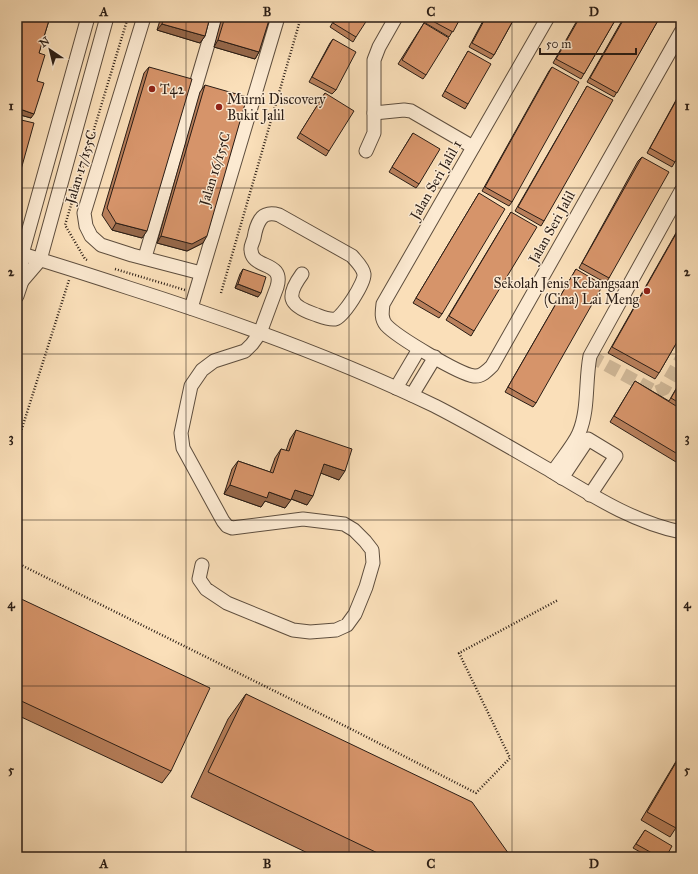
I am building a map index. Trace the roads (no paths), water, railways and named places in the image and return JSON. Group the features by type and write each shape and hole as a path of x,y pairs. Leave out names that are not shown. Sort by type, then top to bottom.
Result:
{"street":[{"path":"17,296 22,280 22,254 88,17"},
{"path":"22,280 40,260 107,17"},
{"name":"Jalan 17/155C","path":"144,17 84,213 86,226 91,236 101,245 132,255 201,272"},
{"path":"145,257 216,17"},
{"name":"Jalan 16/155C","path":"191,308 278,17"},
{"path":"366,151 374,133 374,60 379,47 396,17"},
{"name":"Jalan Seri Jalil 1","path":"419,349 385,324 382,314 383,304 548,17"},
{"name":"Jalan Seri Jalil","path":"419,349 465,374 479,376 492,366 681,32"},
{"path":"374,113 404,110 411,111 473,147"},
{"path":"557,475 578,434 584,416 587,371 590,356 681,191"},
{"path":"202,565 199,579 206,589 227,603 293,630 310,632 336,630 347,625 354,614 366,587 373,562 372,550 366,541 344,524 303,519 232,528 227,526 182,448 181,433 190,386 202,370 214,361 245,350 252,344 260,333 279,280 278,274 274,270 256,260 252,256 250,250 257,225 261,218 272,213 279,215 352,256 364,274 363,282 344,312 339,317 334,319 298,308 294,303 292,291 302,274"},
{"path":"22,254 191,308 260,333 359,372 412,395 454,416 610,506 660,527 681,532"},
{"path":"396,388 419,349"},
{"path":"412,395 435,357"},
{"path":"557,475 588,439 616,456 590,495"}],"tunnel":[{"path":"590,356 656,392 664,389 681,359"}],"place":[{"name":"T42","path":"152,89"},
{"name":"Murni Discovery Bukit Jalil","path":"219,107"},
{"name":"Sekolah Jenis Kebangsaan (Cina) Lai Meng","path":"647,291"}]}
